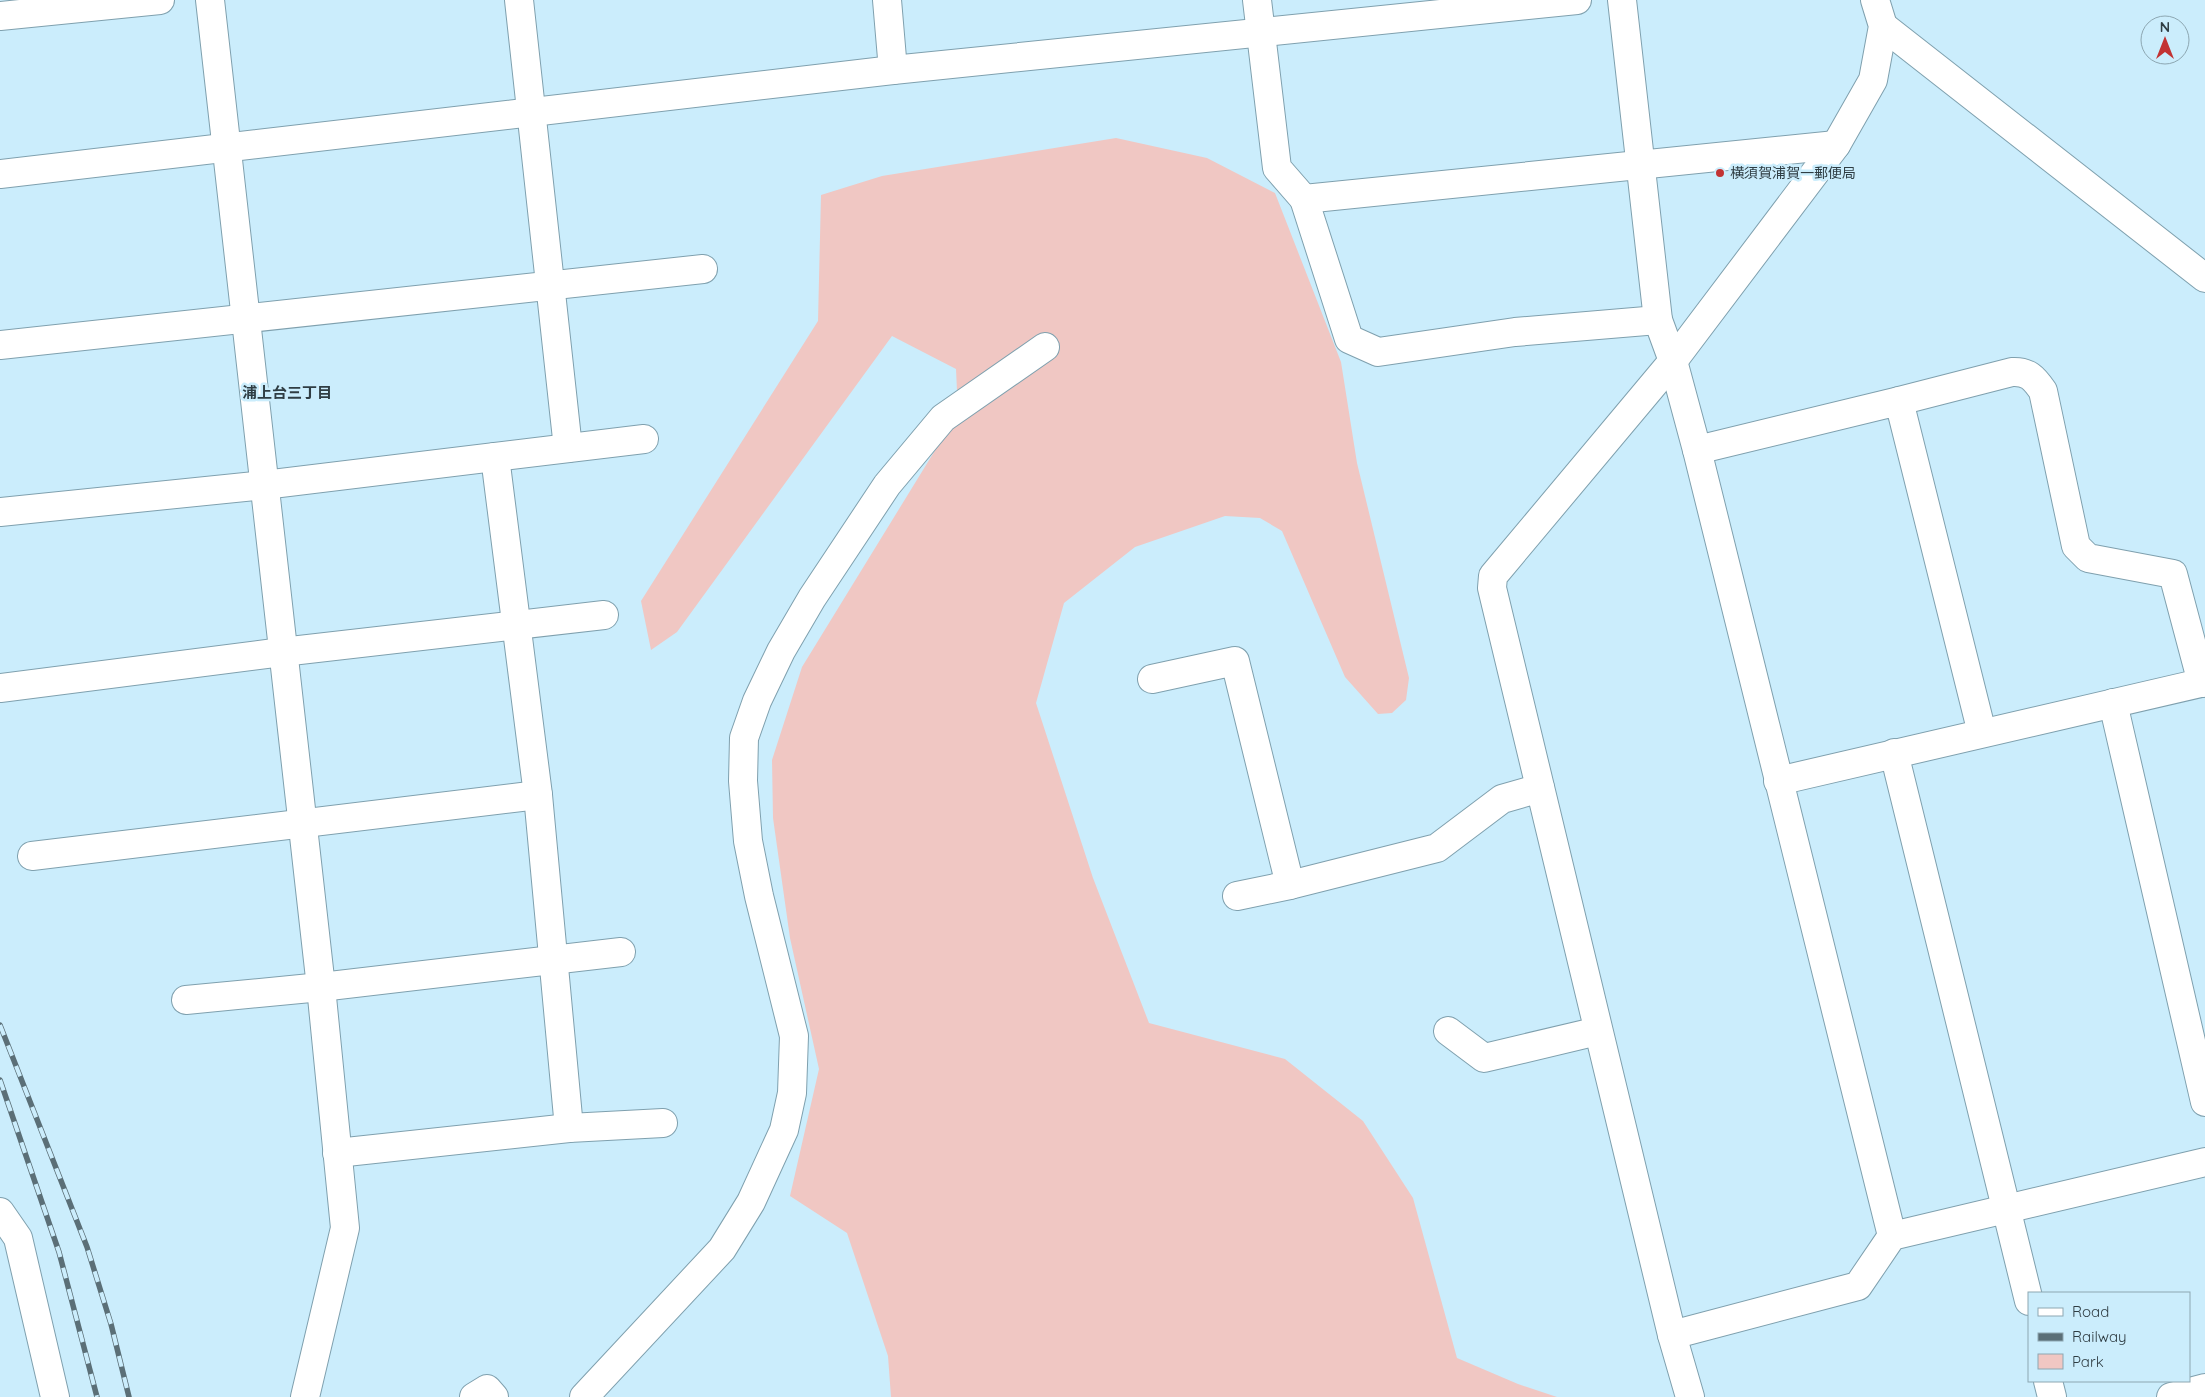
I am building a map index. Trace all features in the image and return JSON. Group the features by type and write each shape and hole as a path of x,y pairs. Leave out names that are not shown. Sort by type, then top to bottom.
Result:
{"street":[{"path":"0,16 160,0"},
{"path":"210,0 301,823 321,987 345,1228 305,1397"},
{"path":"519,0 568,448"},
{"path":"887,0 893,70"},
{"path":"1257,0 1277,168 1304,199 1349,339 1378,352 1515,332 1658,320"},
{"path":"0,174 893,70 1578,0"},
{"path":"1622,0 1658,320 1673,361 1697,450 1892,1236"},
{"path":"1690,1397 1672,1335 1598,1031 1492,588 1493,576 1673,361 1836,145 1874,80 1883,26 1875,0"},
{"path":"1883,26 2205,278"},
{"path":"1304,199 1836,145"},
{"path":"0,344 703,269"},
{"path":"584,1397 722,1249 750,1202 784,1130 792,1093 794,1036 759,896 748,841 743,781 744,738 757,701 781,651 817,590 888,485 943,418 1045,347"},
{"path":"1697,450 2012,372 2028,374 2036,380 2043,391 2076,546 2088,558 2173,574 2204,682 1778,781"},
{"path":"1899,401 1982,733"},
{"path":"0,512 264,485 644,439"},
{"path":"495,457 515,627 538,794 569,1128"},
{"path":"0,688 282,652 515,627 604,615"},
{"path":"1152,679 1235,661 1290,885"},
{"path":"2113,703 2205,1102"},
{"path":"1894,753 2028,1297"},
{"path":"1237,896 1290,885 1437,848 1502,799 1540,788"},
{"path":"32,856 538,794"},
{"path":"186,1000 321,987 621,952"},
{"path":"1448,1031 1484,1058 1598,1031"},
{"path":"337,1153 569,1128 663,1123"},
{"path":"1672,1335 1858,1286 1892,1236 2205,1162"},
{"path":"0,1212 18,1238 55,1397"},
{"path":"2048,1382 2052,1397"},
{"path":"2171,1397 2205,1388"},
{"path":"474,1397 487,1389 494,1397"}],"green space":[{"path":"1116,138 1207,158 1275,193 1341,362 1357,463 1409,678 1406,700 1392,713 1378,714 1345,677 1282,531 1260,518 1225,516 1135,547 1064,603 1036,703 1093,878 1149,1023 1285,1059 1363,1121 1413,1198 1457,1358 1518,1384 1557,1397 891,1397 888,1356 847,1233 790,1196 819,1069 790,938 773,818 772,760 802,667 958,413 956,369 892,336 677,632 651,650 641,601 818,321 821,195 882,176"}],"railway":[{"path":"0,1025 87,1247 111,1324 129,1397"},
{"path":"0,1080 59,1252 97,1397"}],"place":[{"name":"横須賀浦賀一郵便局","path":"1720,173"}],"district":[{"name":"浦上台三丁目","path":"287,393"}]}
